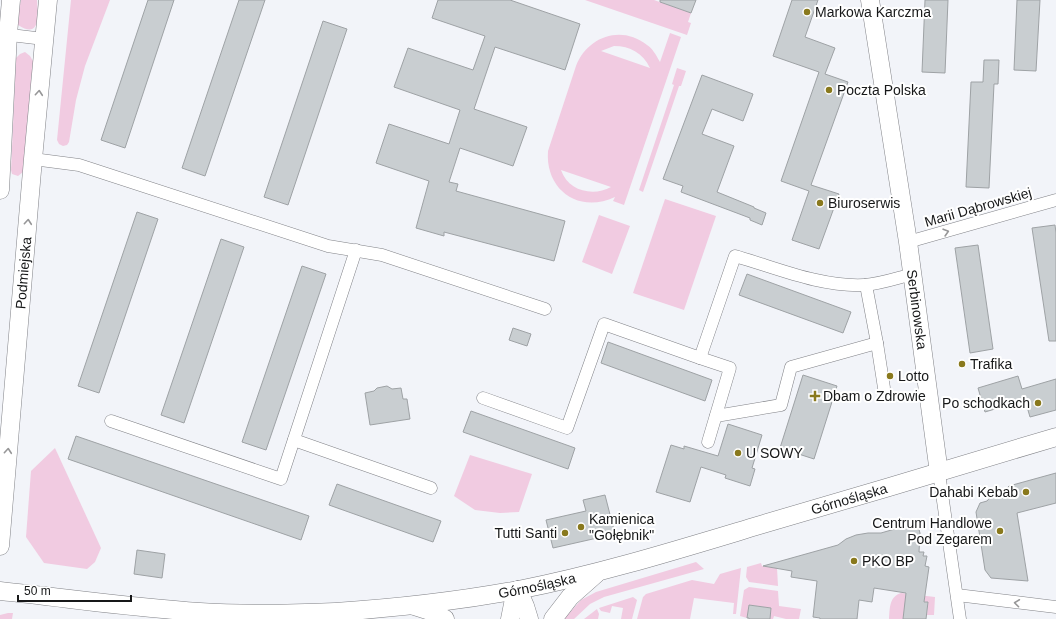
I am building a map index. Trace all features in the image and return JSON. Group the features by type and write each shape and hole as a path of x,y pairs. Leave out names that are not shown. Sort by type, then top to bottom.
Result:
{"main road":[{"path":"0,190 4,34 12,0"},
{"name":"Podmiejska","path":"0,546 48,0"},
{"name":"Serbinowska","path":"870,0 913,274 939,472"},
{"name":"Górnośląska","path":"0,591 165,609 230,613 338,612 412,605 518,590 598,572 1056,437"},
{"path":"552,619 570,597 598,572"},
{"path":"510,619 514,599 518,590"},
{"path":"518,590 529,619"},
{"path":"412,605 430,611 445,619"}],"street":[{"path":"4,34 44,39"},
{"path":"33,159 79,165 328,246 382,255 546,309"},
{"name":"Marii Dąbrowskiej","path":"908,242 1056,200"},
{"path":"111,421 281,479 356,250"},
{"path":"700,358 709,327 735,256 816,280 842,285 866,284 913,274"},
{"path":"866,284 884,388"},
{"path":"483,398 567,428 604,324 730,368 708,442"},
{"path":"716,416 781,405 791,367 877,343"},
{"path":"294,440 431,488"},
{"name":"Serbinowska","path":"939,472 960,619"},
{"path":"957,595 1056,608"}],"shaded area":[{"path":"21,0 37,0 38,12 36,23 31,29 25,29 18,25 17,20"},
{"path":"71,0 110,0 85,66 76,100 69,142 67,145 63,146 59,144 57,140"},
{"path":"585,0 654,0 691,13 688,22 691,23 687,35"},
{"path":"670,33 681,37 624,205 613,201 615,197 602,202 589,202 577,200 567,195 558,187 552,177 548,151 576,66 581,56 596,41 616,35 626,35 637,39 649,47 660,62","holes":["614,46 625,47 640,54 650,68 601,51","561,170 611,187 597,192 582,190 569,183"]},
{"path":"25,52 33,61 23,172 18,176 12,174 11,170 16,58"},
{"path":"677,68 686,71 681,86 679,86 643,192 639,190 674,85 672,84"},
{"path":"665,199 716,216 684,310 633,293"},
{"path":"599,215 630,226 612,274 582,262"},
{"path":"55,448 101,548 95,562 87,569 44,563 26,537 31,471"},
{"path":"470,455 532,474 519,512 500,513 475,510 454,496"},
{"path":"696,562 704,569 604,597 590,604 574,619 564,619 581,600 596,592"},
{"path":"761,563 762,566 777,568 778,586 749,582 746,577 747,567"},
{"path":"741,568 736,614 733,614 734,603 694,598 690,619 637,619 643,597 646,594 692,580 714,584 720,574"},
{"path":"749,587 778,591 779,606 801,609 799,619 786,619 774,616 773,619 770,619 771,608 749,605 747,618 740,616 744,590"},
{"path":"901,593 935,597 934,615 927,615 928,602 906,600 903,619 889,619 892,600"},
{"path":"633,597 637,600 632,619 621,619 623,608 612,606 610,613 601,611 599,608"},
{"path":"597,609 599,614 598,619 584,619"},
{"path":"13,613 12,619 0,619 0,615"}],"building":[{"path":"148,0 174,0 125,148 101,140"},
{"path":"239,0 265,0 205,176 182,168"},
{"path":"438,0 510,0 580,24 565,70 495,47 474,109 527,127 513,166 460,148 449,182 458,184 456,191 565,221 554,261 444,232 444,236 416,228 429,181 376,163 389,124 449,144 460,110 394,87 408,48 473,70 485,36 432,18"},
{"path":"660,0 696,0 691,13 660,2"},
{"path":"792,0 818,0 805,37 835,48 825,74 848,82 811,185 839,194 819,249 792,240 809,191 781,181 819,72 773,56"},
{"path":"925,0 948,0 945,73 922,72"},
{"path":"1017,0 1040,0 1036,71 1014,70"},
{"path":"323,21 347,29 288,205 264,197"},
{"path":"984,60 999,60 998,84 994,84 989,188 966,187 971,82 983,82"},
{"path":"702,75 753,94 743,121 712,109 702,134 734,146 717,192 766,213 762,225 750,220 750,218 681,192 683,186 663,179"},
{"path":"137,212 158,219 99,393 78,386"},
{"path":"1055,225 1056,341 1049,341 1032,228"},
{"path":"221,239 244,247 184,423 161,415"},
{"path":"978,245 993,349 970,353 955,248"},
{"path":"302,266 326,274 266,450 242,442"},
{"path":"747,274 851,312 843,333 739,295"},
{"path":"513,328 531,334 527,346 509,340"},
{"path":"608,342 712,380 705,401 601,363"},
{"path":"803,375 837,386 814,459 780,448"},
{"path":"1018,376 1022,389 1056,379 1056,410 1030,417 1025,400 985,412 978,388"},
{"path":"387,386 392,389 401,388 403,399 407,399 410,419 370,425 365,393"},
{"path":"471,411 575,448 568,469 463,432"},
{"path":"728,424 762,435 752,468 755,469 750,486 725,478 726,475 701,467 690,502 656,492 671,445 684,449 684,446 718,456"},
{"path":"76,436 309,516 301,540 68,459"},
{"name":"Centrum Handlowe Pod Zegarem","path":"1056,473 1056,503 1017,513 1028,581 991,578 985,570 976,512 980,503 987,501 994,493 1004,491 1009,486"},
{"path":"337,484 441,521 433,542 329,505"},
{"name":"Kamienica \"Gołębnik\"","path":"605,495 615,534 553,548 546,520 586,511 583,500"},
{"name":"PKO BP","path":"912,524 918,526 920,533 919,552 924,552 923,556 927,556 925,566 929,567 924,602 928,602 926,619 903,619 906,593 874,588 872,602 859,600 857,619 820,619 813,617 817,581 791,577 792,571 763,566 838,545 846,539 856,535 881,533"},
{"path":"137,550 165,554 162,578 134,574"},
{"path":"749,605 771,608 770,619 747,618"}],"place":[{"name":"Markowa Karczma","path":"807,12"},
{"name":"Poczta Polska","path":"829,90"},
{"name":"Biuroserwis","path":"820,203"},
{"name":"Trafika","path":"962,364"},
{"name":"Lotto","path":"890,376"},
{"name":"Dbam o Zdrowie","path":"815,396"},
{"name":"Po schodkach","path":"1038,403"},
{"name":"U SOWY","path":"738,453"},
{"name":"Dahabi Kebab","path":"1026,492"},
{"name":"Kamienica \"Gołębnik\"","path":"581,527"},
{"name":"Centrum Handlowe Pod Zegarem","path":"1000,531"},
{"name":"Tutti Santi","path":"565,533"},
{"name":"PKO BP","path":"854,561"}]}
